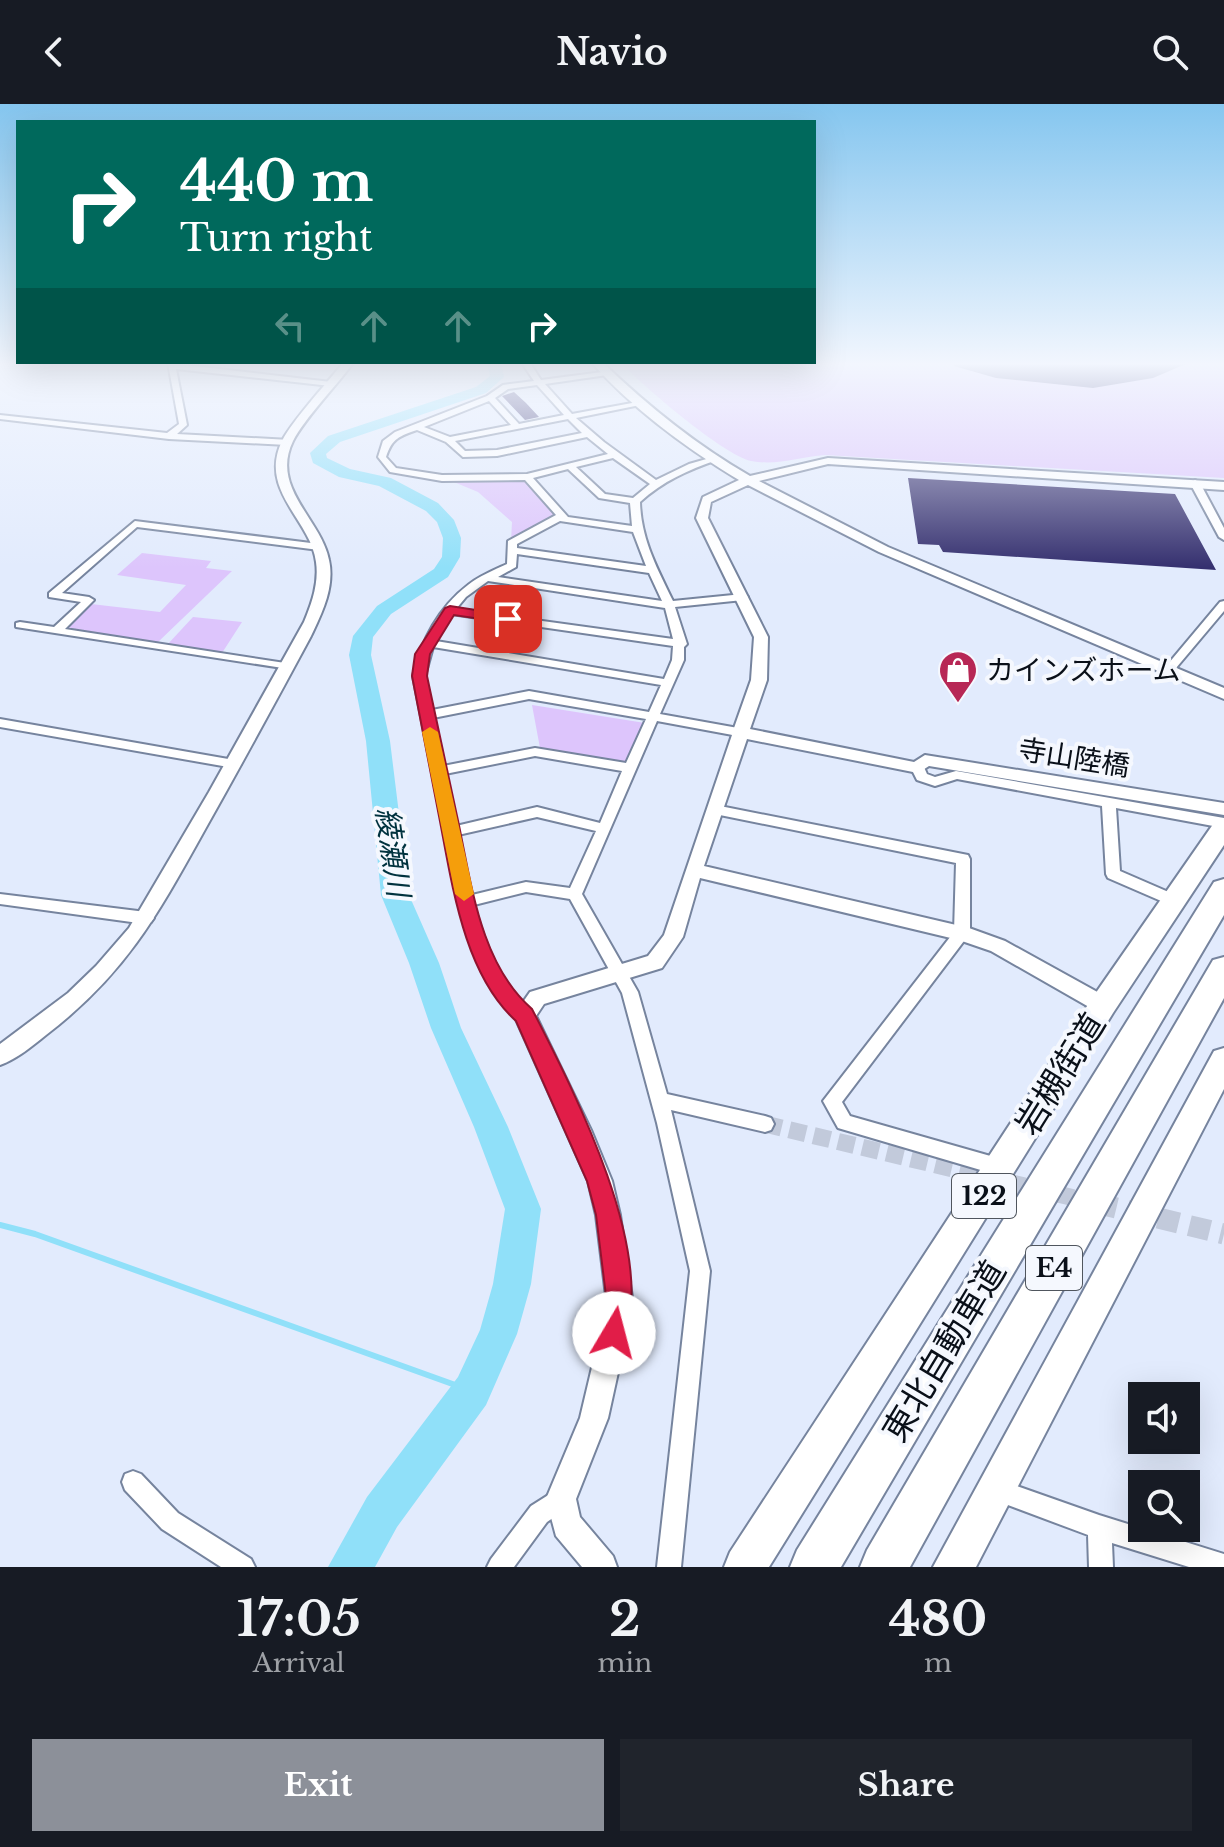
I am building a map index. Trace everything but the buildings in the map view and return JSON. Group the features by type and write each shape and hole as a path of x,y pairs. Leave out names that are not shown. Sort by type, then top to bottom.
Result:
{"highway":[{"name":"岩槻街道","path":"745,1567 1103,1005 1224,824"},
{"name":"東北自動車道","path":"814,1567 1224,890"},
{"name":"東北自動車道","path":"884,1567 1224,969"},
{"path":"954,1567 1224,1060"}],"street":[{"path":"127,431 287,442"},
{"path":"169,436 175,431"},
{"path":"0,1056 85,989 116,958 146,918 234,764 314,614 324,575 319,547 289,501 283,484 283,457 287,442 295,431"},
{"path":"406,431 386,443 382,457 393,470 442,478 527,477 614,455"},
{"path":"428,431 449,440 463,454 497,453 588,434"},
{"path":"449,440 495,431"},
{"path":"585,431 655,483"},
{"path":"678,431 714,458 903,551 1224,691"},
{"path":"688,431 757,479 895,555 1224,691"},
{"path":"575,894 628,768 654,717 678,660 681,644 668,605 634,529 635,501 655,483 678,470 714,458"},
{"path":"525,1015 537,998 620,970 655,962 673,937 738,732 759,680 761,637 702,518 707,500 757,479 828,461 1224,486"},
{"path":"570,466 602,496 635,501"},
{"path":"527,477 565,520 634,529"},
{"path":"1195,483 1224,537"},
{"path":"499,1567 539,1514 561,1499 594,1418 620,1304 608,1215 600,1181 525,1015 514,1005 482,954 466,902 419,676 423,654 429,643 469,586 512,565 512,543 562,516"},
{"path":"56,631 89,600 53,595 135,524 319,547"},
{"path":"512,550 653,570"},
{"path":"486,578 668,605 743,597"},
{"path":"1172,666 1224,604"},
{"path":"450,611 681,644"},
{"path":"20,625 285,667"},
{"path":"429,643 668,683"},
{"path":"427,715 529,695 918,768 922,777 935,782 956,775 1224,824"},
{"path":"0,723 234,764"},
{"path":"437,771 535,752 628,768"},
{"name":"寺山陸橋","path":"918,768 925,760 1224,809"},
{"path":"1109,802 1113,874 1175,901"},
{"path":"715,810 963,859 962,933 832,1101 844,1122 1002,1168"},
{"path":"451,832 537,812 602,828"},
{"path":"693,870 962,933 998,946 1103,1005"},
{"path":"466,902 526,887 575,894"},
{"path":"575,894 630,992 660,1100 700,1271 669,1567"},
{"path":"0,899 146,918"},
{"path":"660,1100 765,1124"},
{"path":"133,1482 170,1521 243,1567"},
{"path":"996,1490 1099,1527 1224,1566"},
{"path":"561,1499 567,1525 602,1567"},
{"path":"1099,1527 1101,1567"}],"shaded area":[{"path":"701,431 1224,431 1224,478 825,455 760,462 738,456"},
{"path":"522,478 556,513 511,541 512,522 478,492 449,480"},
{"path":"142,553 211,561 206,568 232,571 157,643 64,627 91,604 160,612 186,585 117,575"},
{"path":"193,617 242,622 222,653 167,645"},
{"path":"532,705 645,723 624,763 540,748"}],"waterway":[{"name":"綾瀬川","path":"350,1567 382,1512 472,1391 498,1334 512,1284 523,1209 491,1127 446,1028 424,963 395,895 378,741 360,655 363,636 384,610 441,573 451,557 452,538 445,520 432,507 385,482 345,473 319,460 318,453 334,439 357,431"},
{"path":"0,1225 35,1234 472,1391"}],"tunnel":[{"path":"765,1124 1104,1205"},
{"path":"1096,1203 1224,1234"}],"slow traffic":[{"path":"430,732 464,894"}],"place":[{"name":"カインズホーム","path":"958,704"}],"route":[{"path":"508,619 450,611 423,654 419,676 466,902 482,954 514,1005 525,1015 600,1181 608,1215 620,1304 614,1333"}]}
